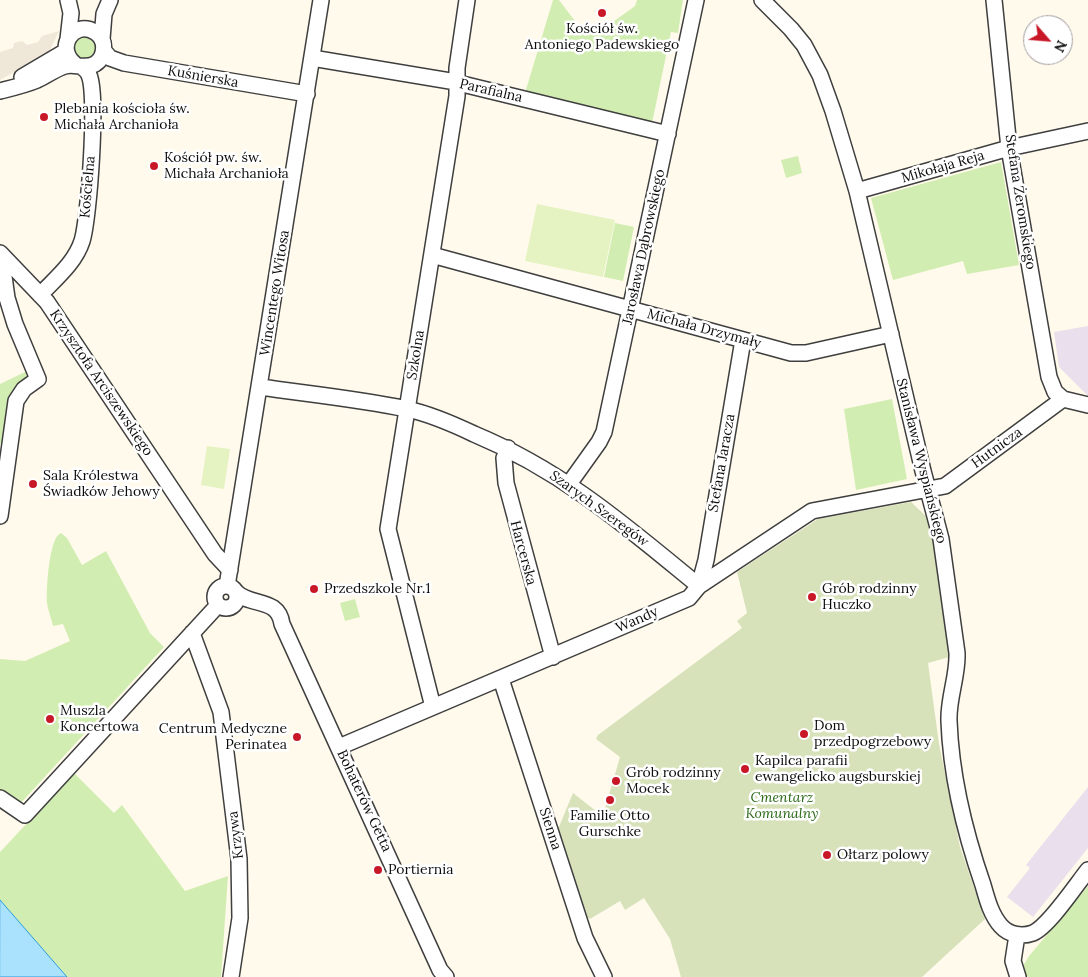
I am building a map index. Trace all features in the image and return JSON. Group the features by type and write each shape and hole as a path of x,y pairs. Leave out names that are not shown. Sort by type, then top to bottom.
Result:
{"street":[{"path":"0,91 38,80 65,66 88,67 98,61 103,45 104,14 110,0"},
{"name":"Wincentego Witosa","path":"232,589 230,570 321,0"},
{"name":"Szkolna","path":"433,707 388,529 432,255 467,0"},
{"name":"Jarosława Dąbrowskiego","path":"570,484 602,438 696,0"},
{"name":"Stanisława Wyspiańskiego","path":"762,0 794,33 814,64 833,111 856,191 941,539 957,653 957,671 949,719 960,806 992,912 1002,928 1017,935"},
{"name":"Stefana Żeromskiego","path":"994,0 1009,148 1049,377 1055,392 1063,399"},
{"path":"69,7 88,29"},
{"path":"69,7 67,45 71,61 79,66"},
{"path":"0,91 67,45 76,31 88,29 94,31 103,45"},
{"name":"Kuśnierska","path":"103,45 110,58 124,63 307,94"},
{"name":"Parafialna","path":"312,58 457,83 668,134"},
{"name":"Kościelna","path":"40,295 65,269 82,241 92,139 93,100 89,75 79,66"},
{"name":"Mikołaja Reja","path":"856,191 1009,148 1088,131"},
{"path":"0,254 10,307 38,379 24,389 16,401 0,516"},
{"name":"Krzysztofa Arciszewskiego","path":"0,254 47,302 215,554 230,570"},
{"name":"Michała Drzymały","path":"432,255 798,354 891,334"},
{"name":"Stefana Jaracza","path":"699,586 706,560 743,340"},
{"name":"Szarych Szeregów","path":"260,387 407,409 463,429 508,448 570,484 614,516 699,586"},
{"path":"1063,399 1088,405"},
{"name":"Hutnicza","path":"928,490 945,486 1063,399"},
{"name":"Harcerska","path":"508,448 504,458 506,483 553,657"},
{"name":"Wandy","path":"339,747 688,598 699,586 812,511 928,490"},
{"path":"0,798 25,815 192,633 224,606 237,599 232,589 220,587 214,599 224,606 264,612 282,624"},
{"name":"Bohaterów Getta","path":"232,589 241,597 274,607 279,613 282,624 440,970 446,977"},
{"name":"Krzywa","path":"192,633 216,694 221,712 241,883 236,952 231,977"},
{"name":"Sienna","path":"501,678 585,938 604,977"},
{"path":"1018,977 1013,961 1017,935 1033,932 1042,927 1088,870"}],"shaded area":[{"path":"59,31 49,52 0,80 0,52 13,48 14,43 22,41 27,45 38,42 42,36"},
{"path":"1088,326 1088,396 1059,367 1054,332"},
{"path":"1088,787 1088,848 1033,917 1007,897 1030,868 1026,865"}],"green space":[{"path":"553,0 559,0 578,25 599,32 635,6 637,0 683,0 678,33 671,32 652,123 525,93"},
{"path":"85,36 90,37 96,43 96,53 90,59 85,60 80,59 74,53 73,48 74,43 80,37"},
{"path":"798,156 802,173 786,178 781,160"},
{"path":"1001,162 1019,265 967,274 963,261 893,280 871,198"},
{"path":"537,204 615,220 603,277 525,261"},
{"path":"615,223 634,227 623,281 604,277"},
{"path":"27,371 29,372 17,391 5,440 0,444 0,384"},
{"path":"892,399 907,479 856,490 844,409"},
{"path":"207,446 230,449 224,489 201,485"},
{"name":"Cmentarz Komunalny","path":"911,502 930,520 949,657 928,663 939,744 960,847 985,919 922,977 681,977 670,939 644,898 625,910 620,901 590,919 582,914 556,834 573,793 601,815 604,812 620,757 596,739 598,735 742,628 737,621 747,613 737,572 818,519"},
{"path":"61,533 67,538 82,565 106,551 150,633 164,647 19,805 0,794 0,659 25,661 70,641 63,624 53,626 47,603 51,553 57,537"},
{"path":"355,599 360,617 345,621 340,603"},
{"path":"74,773 114,813 122,805 185,891 228,876 221,977 67,977 0,900 0,852"},
{"path":"1088,886 1088,977 1028,977 1023,972 1023,966 1029,956"}],"water":[{"path":"0,900 67,977 0,977"}],"place":[{"name":"Kościół św. Antoniego Padewskiego","path":"602,13"},
{"name":"Plebania kościoła św. Michała Archanioła","path":"44,117"},
{"name":"Kościół pw. św. Michała Archanioła","path":"154,166"},
{"name":"Sala Królestwa Świadków Jehowy","path":"33,484"},
{"name":"Przedszkole Nr.1","path":"314,589"},
{"name":"Grób rodzinny Huczko","path":"812,597"},
{"name":"Muszla Koncertowa","path":"50,719"},
{"name":"Dom przedpogrzebowy","path":"804,734"},
{"name":"Centrum Medyczne Perinatea","path":"297,737"},
{"name":"Kapilca parafii ewangelicko augsburskiej","path":"745,769"},
{"name":"Grób rodzinny Mocek","path":"616,781"},
{"name":"Familie Otto Gurschke","path":"610,800"},
{"name":"Ołtarz polowy","path":"827,855"},
{"name":"Portiernia","path":"378,870"}]}
